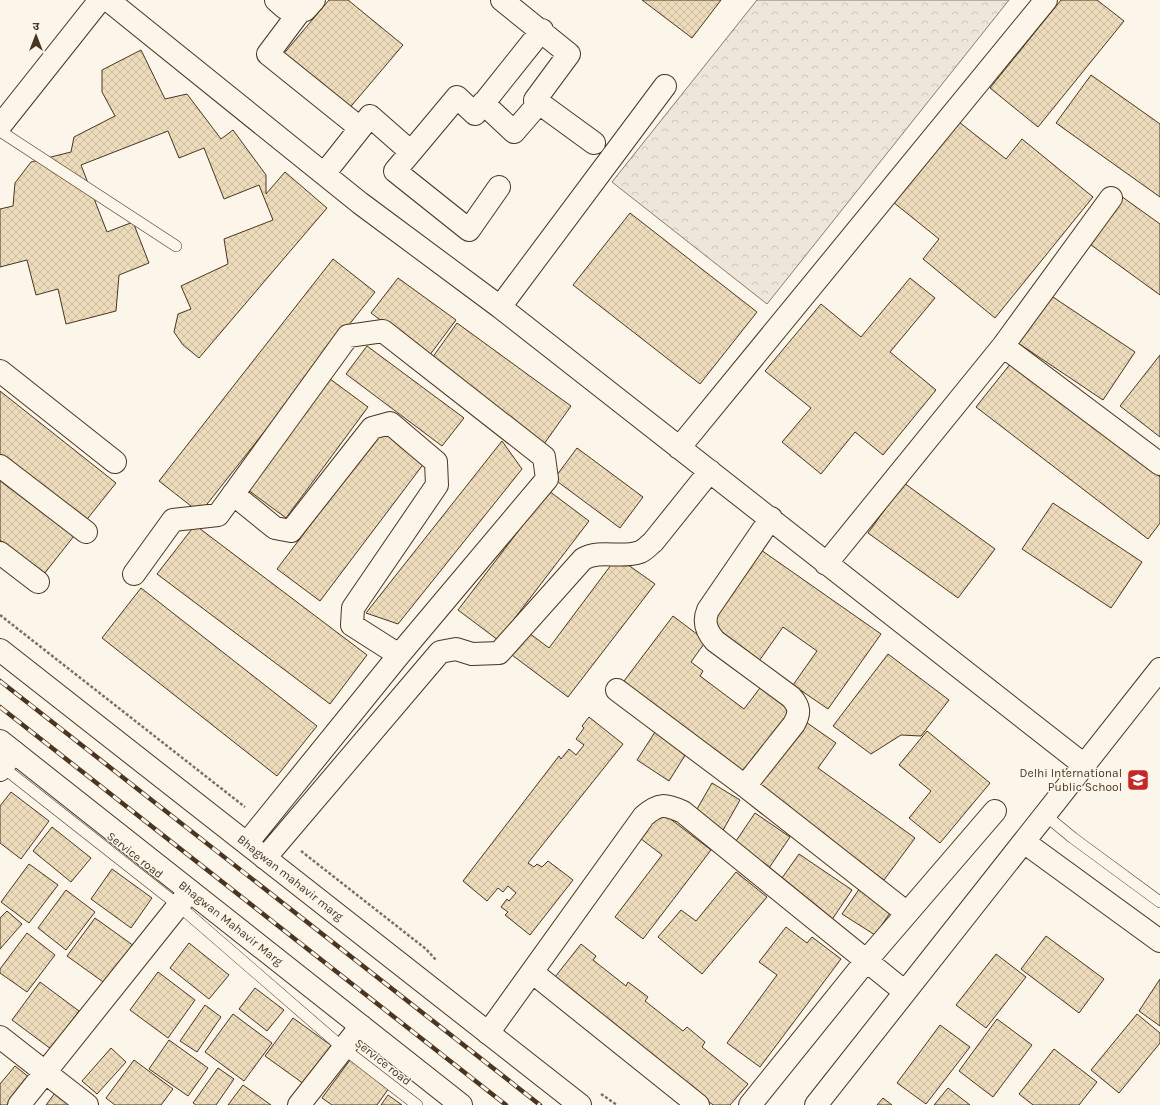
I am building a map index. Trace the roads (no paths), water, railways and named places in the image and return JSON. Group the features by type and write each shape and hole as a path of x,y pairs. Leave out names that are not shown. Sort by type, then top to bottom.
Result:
{"street":[{"path":"4,112 100,0"},
{"path":"108,0 360,203 500,307 771,518 826,564 1084,765"},
{"path":"276,0 285,8 308,5"},
{"path":"502,0 542,30 569,54 535,100 594,143"},
{"path":"680,448 1046,0"},
{"path":"308,5 268,54 360,128"},
{"path":"499,188 469,230 395,171 457,97 474,114 542,30"},
{"path":"500,307 665,86"},
{"path":"483,103 514,132 539,103"},
{"path":"324,174 370,116 411,152"},
{"path":"826,564 1003,346 1111,198"},
{"path":"134,574 173,520 218,514 348,336 383,331 544,457 547,479 399,655 247,843"},
{"path":"1003,346 1160,464"},
{"path":"0,371 115,462"},
{"path":"233,494 275,528 291,531 372,428 390,423 436,462 438,485 353,608 352,625 399,655"},
{"path":"0,466 86,532"},
{"path":"265,858 440,652 456,649 472,654 499,653 582,559 591,555 628,554 641,551 653,542 710,471"},
{"path":"745,786 794,724 798,716 799,709 791,697 715,641 709,634 705,617 708,610 771,518"},
{"path":"0,553 38,582"},
{"name":"Bhagwan mahavir marg","path":"0,650 580,1105"},
{"path":"816,1105 1084,765 1157,681"},
{"path":"617,690 745,786 907,913"},
{"name":"Bhagwan Mahavir Marg","path":"3,759 184,898 361,1026 461,1105"},
{"path":"488,1033 644,816 654,807 668,805 683,812 905,992"},
{"path":"750,1105 866,961 994,811"},
{"path":"1024,842 1160,941"},
{"path":"19,1105 184,898"},
{"path":"532,972 698,1105"},
{"path":"299,1105 361,1026"},
{"path":"0,1037 87,1105"}],"lane":[{"path":"0,131 176,246"},
{"path":"1045,814 1073,838 1160,902"},
{"name":"Service road","path":"184,898 343,1048 417,1105"}],"railway":[{"path":"0,681 540,1105"},
{"path":"0,707 506,1105"}],"place":[{"name":"Delhi International Public School","path":"1138,780"}]}
